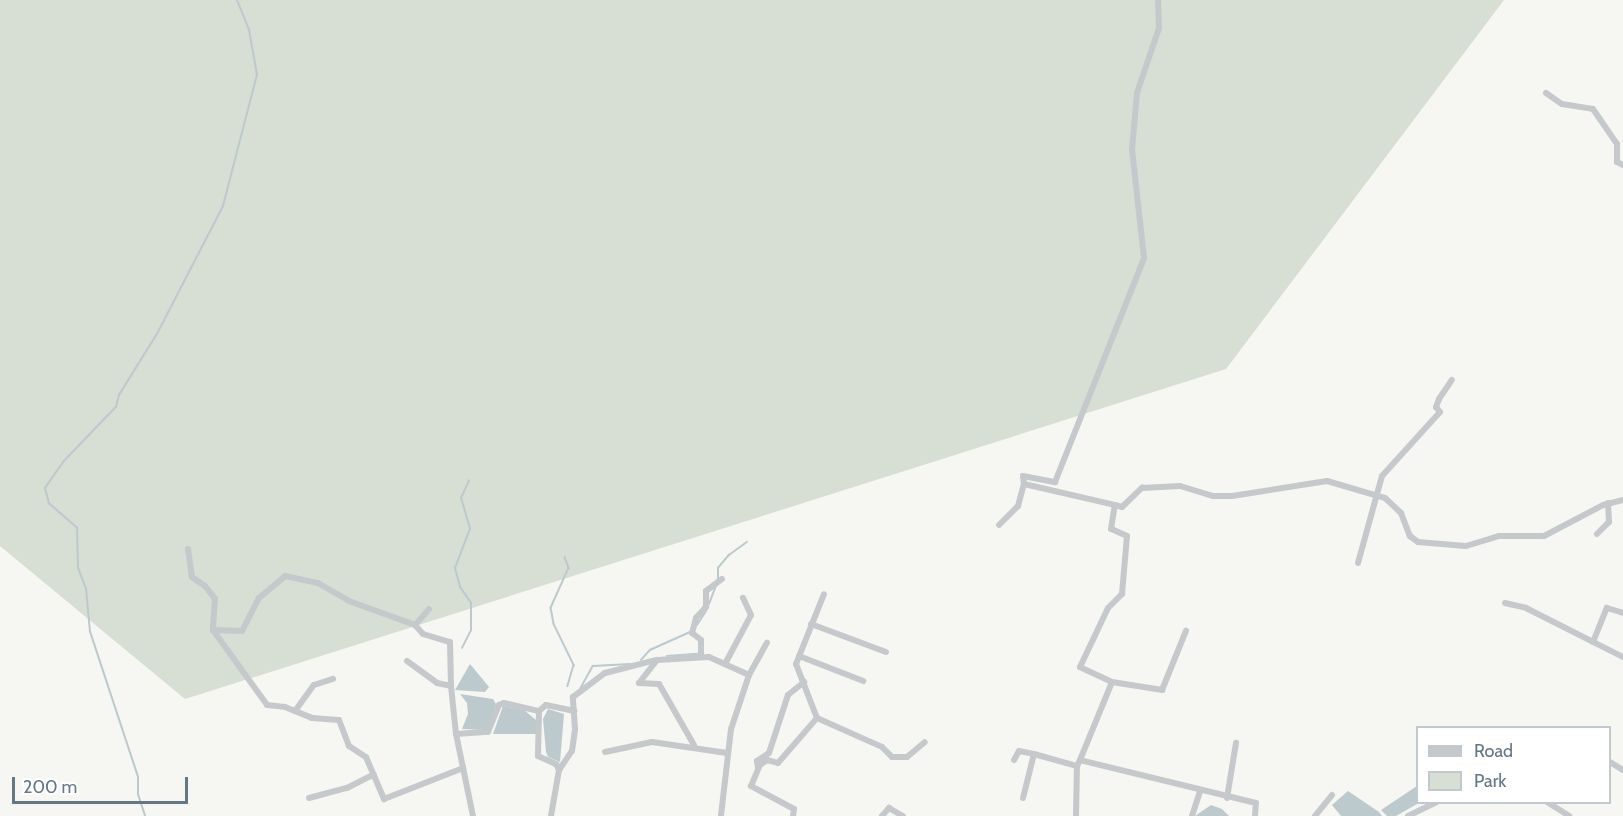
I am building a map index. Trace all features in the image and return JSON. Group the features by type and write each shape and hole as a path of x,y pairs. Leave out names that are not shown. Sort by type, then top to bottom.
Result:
{"street":[{"path":"999,525 1018,506 1024,484 1023,476 1055,482 1144,258 1132,150 1137,93 1159,28 1158,0"},
{"path":"1546,93 1562,104 1593,109 1617,144 1617,162 1623,165"},
{"path":"1358,563 1384,472 1440,412 1436,407 1439,399 1452,380"},
{"path":"1024,484 1122,507 1142,488 1180,486 1213,496 1232,496 1273,492 1314,480 1342,483 1379,495 1401,513 1410,536 1418,542 1466,546 1499,536 1544,536 1608,503 1623,500"},
{"path":"1597,534 1609,522 1608,503"},
{"path":"1115,505 1111,529 1127,536 1122,594 1108,608 1080,667 1112,682 1162,690 1186,631"},
{"path":"188,549 192,577 205,586 215,599 213,630 267,705 295,711 312,718 339,720 349,746 366,757 384,799 463,768"},
{"path":"213,630 242,630 260,597 285,576 318,583 349,601 415,625 423,634 450,642 451,686 456,734 473,816"},
{"path":"701,657 701,640 692,633 696,618 706,608 706,591 722,579"},
{"path":"824,594 796,664 818,718 882,747 892,757 907,757 925,742"},
{"path":"725,664 751,615 743,598"},
{"path":"1505,603 1526,608 1623,657"},
{"path":"1593,642 1607,608 1623,613"},
{"path":"415,625 429,609"},
{"path":"811,624 885,652"},
{"path":"721,816 727,753 736,706 749,675 767,643"},
{"path":"799,656 863,681"},
{"path":"550,816 559,770 572,751 573,698 605,673 657,660 701,657 725,664 749,675"},
{"path":"657,660 639,683 659,684 694,745"},
{"path":"407,661 438,683 451,686"},
{"path":"295,711 314,686 333,679"},
{"path":"759,768 757,761 769,753 788,695 804,682"},
{"path":"1076,816 1078,763 1112,682"},
{"path":"456,734 488,732 502,703 539,711"},
{"path":"559,770 556,764 538,756 539,711 546,705 574,711"},
{"path":"797,814 751,786 759,768 766,760 778,763 818,718"},
{"path":"605,752 652,742 694,745 727,753"},
{"path":"1227,798 1236,743"},
{"path":"1014,759 1019,751 1256,803 1255,816"},
{"path":"1023,798 1034,754"},
{"path":"309,798 347,788 374,774"},
{"path":"1192,816 1200,791"},
{"path":"1315,816 1332,795"},
{"path":"1408,816 1433,804"},
{"path":"1550,804 1569,816"},
{"path":"882,816 889,808 903,816"}],"green space":[{"path":"0,0 1504,0 1226,369 185,699 0,546"}],"shaded area":[{"path":"470,664 489,687 485,692 455,690"},
{"path":"460,694 493,699 496,704 488,730 462,729 468,714 467,703"},
{"path":"503,706 524,710 536,720 536,734 493,734"},
{"path":"548,709 564,714 560,762 548,757 546,752 543,719"},
{"path":"1416,787 1417,804 1396,816 1387,816 1381,810"},
{"path":"1348,791 1382,816 1341,816 1332,805"},
{"path":"1211,805 1222,809 1229,816 1195,816"}],"waterway":[{"path":"145,816 138,795 138,777 90,632 86,589 78,568 77,528 49,504 45,488 63,462 116,407 119,395 157,334 223,206 257,75 249,30 237,0"},
{"path":"462,648 471,630 471,603 460,587 455,568 470,529 461,498 469,481"},
{"path":"718,579 718,568 729,555 747,542"},
{"path":"565,557 569,568 551,608 554,624 574,665 568,686"},
{"path":"709,604 716,586"},
{"path":"697,625 706,611"},
{"path":"641,660 650,650 690,632"},
{"path":"667,656 698,654"},
{"path":"580,689 593,666 630,664"}]}
